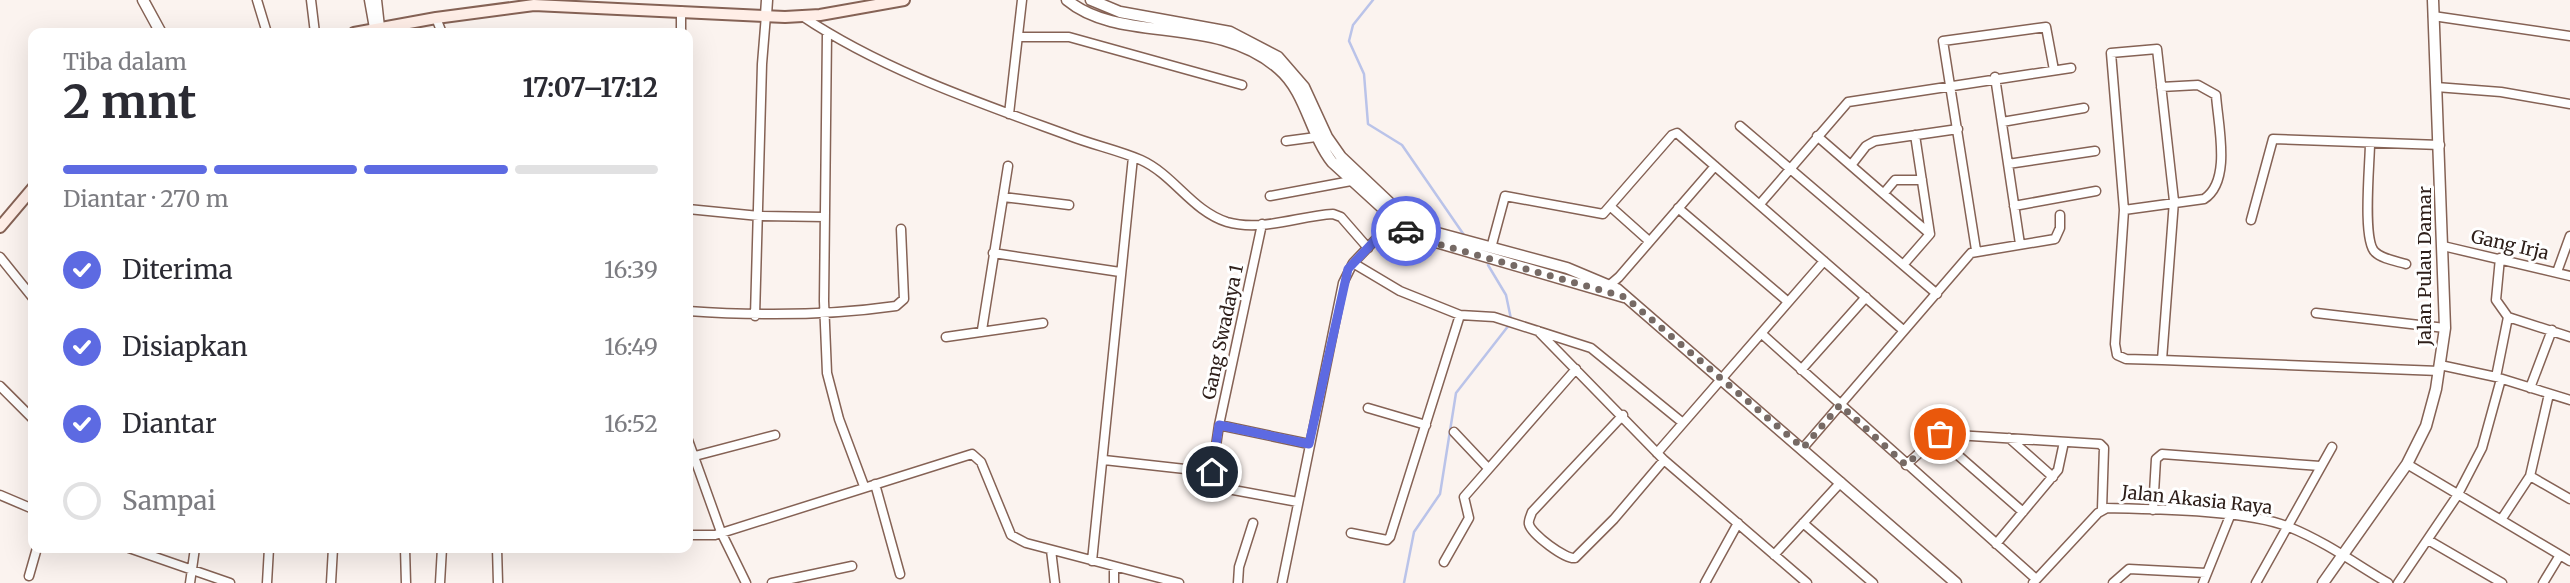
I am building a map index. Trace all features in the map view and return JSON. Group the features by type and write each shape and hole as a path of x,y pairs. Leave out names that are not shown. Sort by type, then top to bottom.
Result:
{"main road":[{"path":"377,28 525,3 802,16 904,0"},
{"path":"0,227 28,194"}],"street":[{"path":"143,0 158,28"},
{"path":"257,0 265,28"},
{"path":"311,0 314,28"},
{"path":"369,0 377,28"},
{"path":"377,0 377,28"},
{"path":"755,316 761,74 766,0"},
{"path":"1009,114 1022,0"},
{"path":"1067,0 1079,10 1098,18 1210,35 1246,48 1281,70 1290,82 1315,137 1332,162 1350,181 1397,217 1415,227 1488,251 1567,268 1613,291 1803,448 1956,583"},
{"path":"1091,0 1120,12 1230,32 1278,57 1304,88 1332,146 1419,239 1470,253 1488,251"},
{"name":"Jalan Pulau Damar","path":"2323,583 2407,464 2426,426 2439,368 2445,328 2433,0"},
{"path":"681,11 681,28"},
{"path":"802,16 827,33 1009,114 1133,157 1153,167 1207,213 1227,222 1262,225 1337,215 1368,248"},
{"path":"2433,16 2570,36"},
{"path":"436,18 440,28"},
{"path":"1976,250 1942,45 1946,40 2046,27 2054,70"},
{"path":"827,33 825,315 831,391 864,486"},
{"path":"1018,37 1069,37 1241,85"},
{"path":"2162,360 2174,201 2157,49 2111,53 2124,210 2115,344 2117,355 2126,359 2439,368 2498,378 2570,401"},
{"path":"1759,204 1848,102 1995,77 2071,68"},
{"path":"1995,77 2020,244"},
{"path":"2124,210 2174,201 2204,199 2214,192 2220,167 2216,95 2198,85 2161,87"},
{"path":"2436,86 2501,92 2570,104"},
{"path":"2002,122 2084,108"},
{"path":"1740,126 1937,294"},
{"path":"1852,164 1869,143 1958,129"},
{"path":"1488,251 1505,196 1603,214 1674,133 1680,134 1903,330"},
{"path":"1903,265 1930,234 1915,135"},
{"path":"1817,136 1930,234"},
{"path":"1286,141 1315,137"},
{"path":"2251,220 2273,139 2440,145"},
{"path":"2370,143 2368,219 2371,246 2386,258 2406,264"},
{"path":"2008,164 2095,151"},
{"path":"1093,561 1133,157"},
{"path":"982,330 1008,166"},
{"path":"1613,291 1619,277 1714,166"},
{"path":"1884,193 1895,180 1922,180"},
{"path":"1270,196 1350,181"},
{"path":"2014,206 2096,191"},
{"path":"1003,197 1069,205"},
{"path":"1611,207 1649,241"},
{"path":"1678,208 1787,301"},
{"path":"693,209 759,216 825,216"},
{"path":"1803,448 1903,330 1976,250 2055,239 2060,228 2060,215"},
{"path":"1282,583 1343,283 1353,263 1397,217"},
{"name":"Gang Swadaya 1","path":"1212,472 1219,425 1262,225"},
{"path":"693,311 755,316 825,315 903,303 901,229"},
{"path":"2557,272 2570,236"},
{"name":"Gang Irja","path":"2443,246 2570,276"},
{"path":"993,253 1120,272"},
{"path":"0,257 28,292"},
{"path":"2500,258 2496,300 2508,317 2570,337"},
{"path":"1657,453 1824,261"},
{"path":"1353,263 1400,291 1461,315 1494,317 1596,350 1684,423"},
{"path":"1801,370 1867,297"},
{"path":"2316,313 2445,328"},
{"path":"1351,533 1377,540 1387,540 1390,537 1461,315"},
{"path":"2398,583 2457,496 2486,440 2508,317"},
{"path":"946,337 1043,323"},
{"path":"1535,329 1623,415 1664,460 1807,583"},
{"path":"2530,388 2552,330"},
{"path":"1762,334 2034,581"},
{"path":"1444,562 1469,518 1464,497 1487,467 1576,369"},
{"path":"0,386 28,414"},
{"path":"2501,520 2530,476 2549,394"},
{"path":"1368,408 1426,425"},
{"path":"1623,415 1532,512 1529,520 1531,528 1564,557 1575,558 1614,519 1664,460"},
{"path":"1219,425 1309,444"},
{"path":"1454,432 1487,467"},
{"path":"1906,465 1936,436 1953,433 2103,445 2102,509"},
{"path":"695,456 775,435"},
{"path":"1936,436 2023,512"},
{"path":"2009,438 2053,477"},
{"path":"1996,544 2062,464 2064,442"},
{"path":"2256,583 2332,447"},
{"path":"693,452 721,533 746,583"},
{"path":"2153,510 2156,459 2162,454 2320,466"},
{"path":"693,535 721,533 864,486 974,455 981,462 1011,535 1026,543 1114,568 1180,583"},
{"path":"1104,460 1212,472 1211,481 1217,487 1298,502"},
{"path":"2407,464 2570,561"},
{"path":"2530,476 2570,499"},
{"path":"1774,555 1841,482"},
{"path":"874,484 900,574"},
{"path":"0,495 28,507"},
{"name":"Jalan Akasia Raya","path":"2034,581 2102,509 2230,516 2289,527 2388,583"},
{"path":"2203,583 2230,516"},
{"path":"1238,583 1239,567 1253,523"},
{"path":"1705,583 1738,523"},
{"path":"1803,523 1873,583"},
{"path":"2428,540 2502,583"},
{"path":"1051,550 1055,583"},
{"path":"29,576 36,553"},
{"path":"143,553 230,583"},
{"path":"190,583 195,553"},
{"path":"267,583 270,553"},
{"path":"331,583 333,553"},
{"path":"405,553 406,583"},
{"path":"440,583 442,553"},
{"path":"496,553 498,583"},
{"path":"2543,583 2560,555"},
{"path":"772,583 852,566"},
{"path":"1114,568 1114,583"},
{"path":"2113,583 2129,569 2206,573"}],"waterway":[{"path":"1373,0 1353,25 1349,41 1364,74 1368,124 1402,145 1464,235"},
{"path":"1488,265 1506,295 1511,319"},
{"path":"1404,583 1414,532 1440,494 1456,393 1509,325"}],"way so far":[{"path":"1406,231 1419,239 1625,297 1803,448 1840,405 1906,465 1940,434"}],"route":[{"path":"1212,472 1219,425 1309,444 1348,269 1394,220 1406,231"}]}
